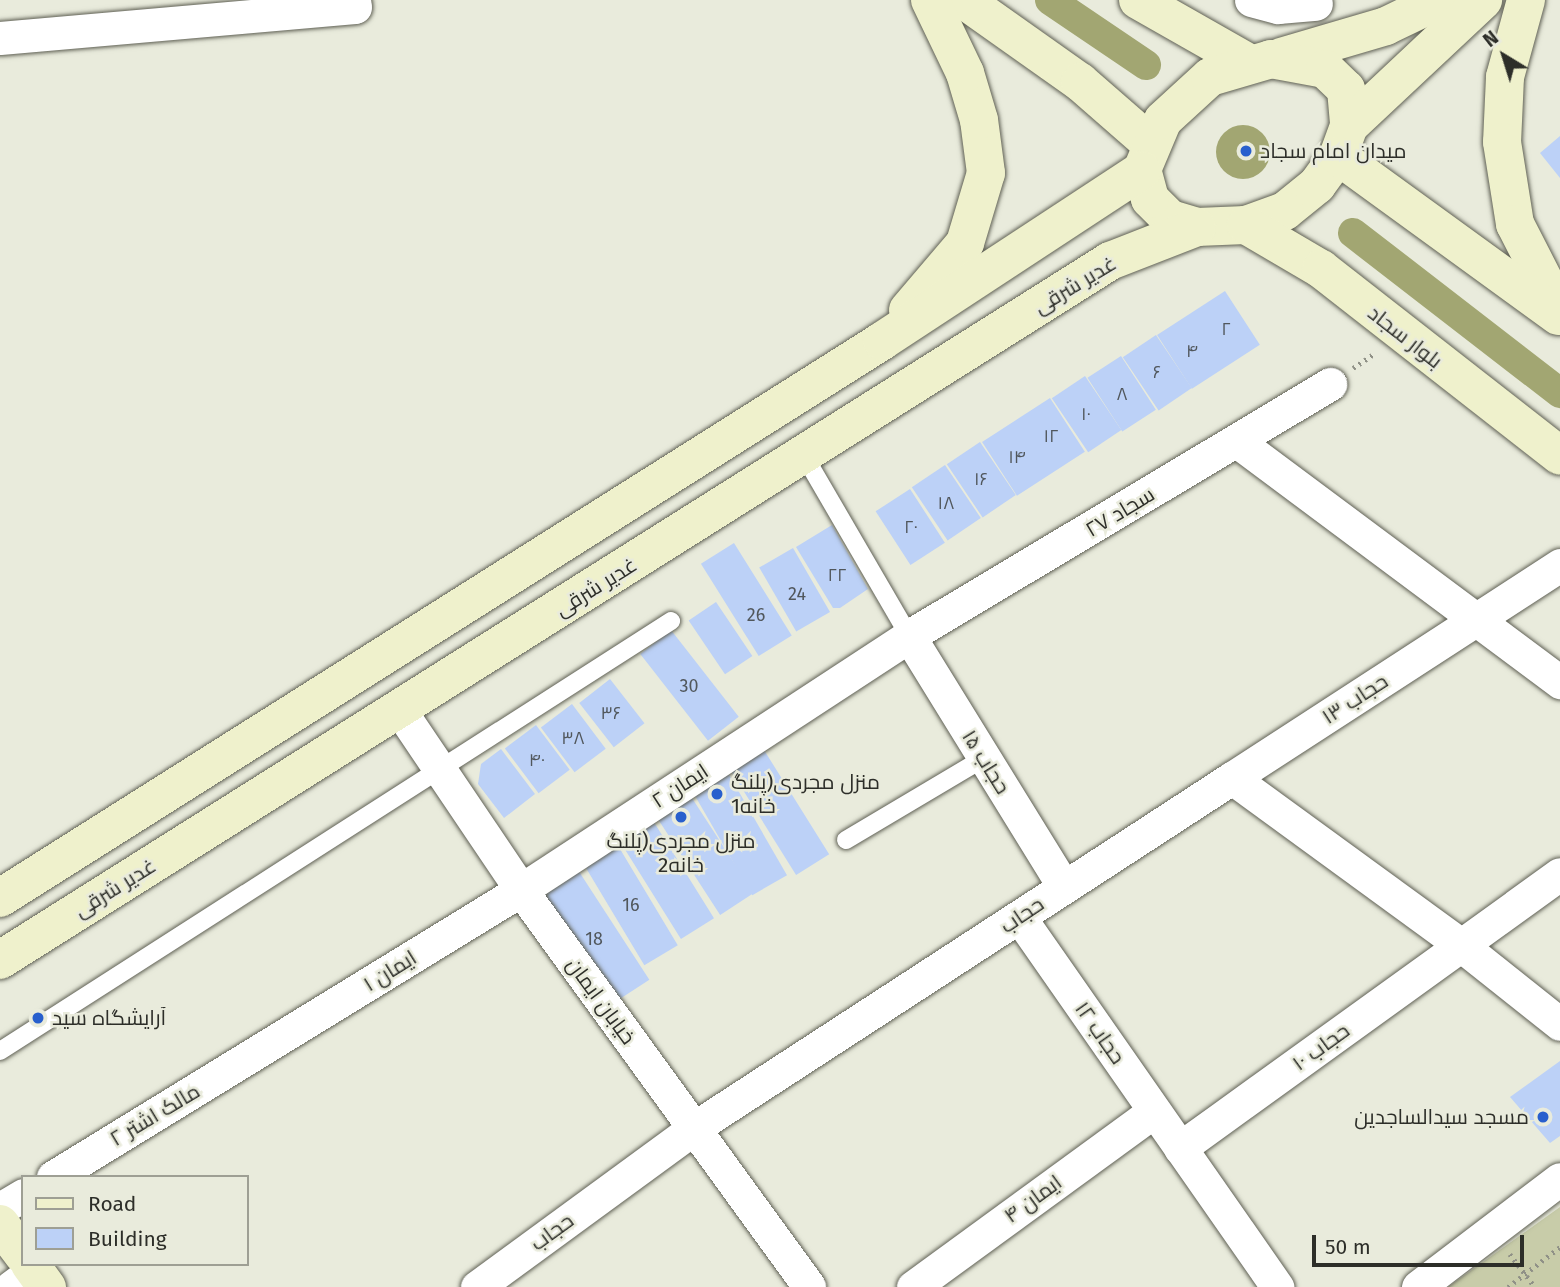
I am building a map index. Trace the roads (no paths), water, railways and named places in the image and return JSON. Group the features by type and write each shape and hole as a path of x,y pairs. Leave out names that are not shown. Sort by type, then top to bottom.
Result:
{"main road":[{"path":"882,341 965,243 986,173 979,120 965,73 930,0"},
{"path":"964,0 1080,82 1147,156 1150,199 1170,219 1197,227 1246,225 1285,211 1317,185 1344,141 1483,0"},
{"path":"1138,0 1260,61 1325,69 1346,89 1344,141"},
{"path":"0,898 882,341 1147,156 1178,103 1210,77 1386,26 1440,0"},
{"path":"1526,0 1505,77 1502,142 1514,223 1560,312"},
{"path":"1344,141 1560,318"},
{"name":"بلوار سجاد","path":"1246,225 1321,269 1400,335 1560,456"},
{"name":"غدیر شرقی","path":"0,960 805,457 1110,261 1197,227"},
{"path":"0,1224 21,1259"}],"street":[{"path":"0,38 355,7 355,0"},
{"path":"1251,0 1278,6 1317,4"},
{"name":"سجاد ۲۷","path":"909,636 1238,442 1330,384"},
{"path":"1238,442 1560,682"},
{"name":"حجاب ۱۳","path":"1233,778 1560,565"},
{"name":"حجاب ۱۵","path":"909,636 1064,887"},
{"name":"ایمان ۲","path":"521,890 909,636"},
{"name":"خیابان ایمان","path":"399,709 521,890 809,1287"},
{"path":"1233,778 1462,946 1560,1024"},
{"name":"حجاب","path":"477,1287 694,1128 1233,778"},
{"name":"حجاب ۱۰","path":"1180,1148 1560,874"},
{"name":"ایمان ۱","path":"258,1052 521,890"},
{"name":"حجاب ۱۲","path":"1020,918 1277,1287"},
{"name":"مالک اشتر ۲","path":"56,1175 258,1052"},
{"name":"ایمان ۴","path":"913,1287 1154,1111"},
{"path":"1418,1287 1560,1180"},
{"path":"0,1209 21,1196"}],"lane":[{"path":"805,457 909,636"},
{"path":"0,1051 440,772 671,621"},
{"path":"846,840 984,758"}],"waterway":[{"path":"1050,0 1146,65"},
{"path":"1353,233 1560,393"}],"place":[{"name":"میدان امام سجاد","path":"1246,151"},
{"name":"منزل مجردی(پلنگ خانه1","path":"717,794"},
{"name":"منزل مجردی(پلنگ خانه2","path":"681,817"},
{"name":"آرایشگاه سید","path":"38,1018"},
{"name":"مسجد سیدالساجدین","path":"1543,1117"}]}
